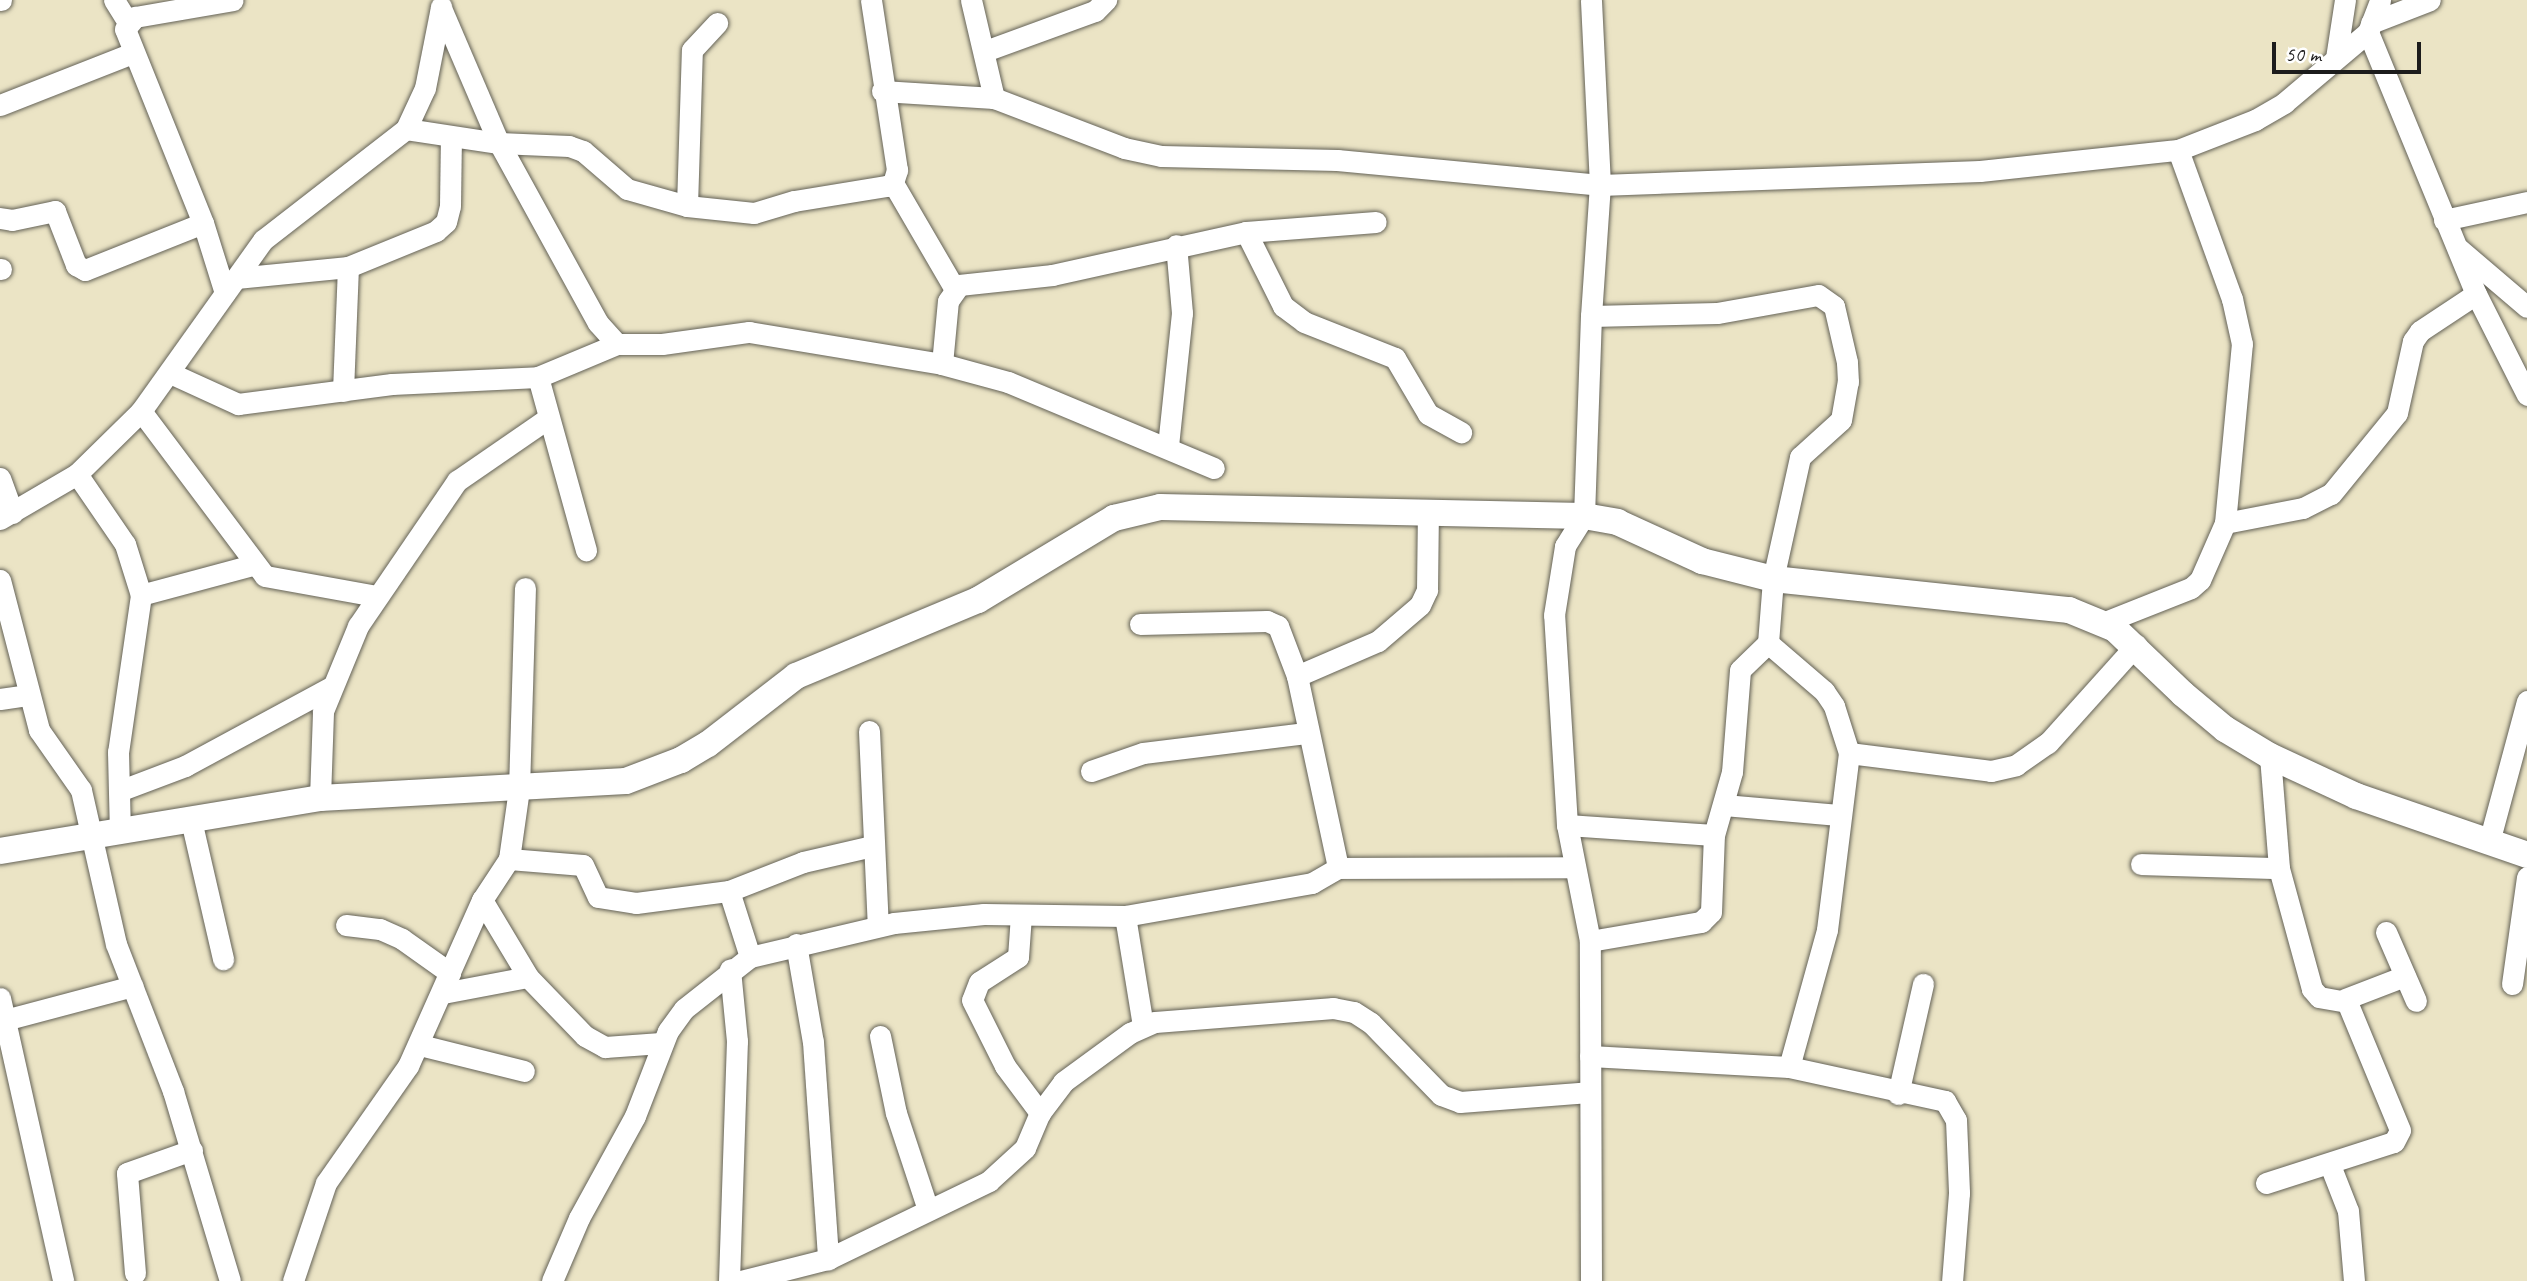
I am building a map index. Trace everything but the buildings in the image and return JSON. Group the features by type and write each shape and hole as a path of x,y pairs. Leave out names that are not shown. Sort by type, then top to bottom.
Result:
{"street":[{"path":"114,0 127,21 127,38 230,285"},
{"path":"127,21 232,0"},
{"path":"871,0 882,91 897,170 893,183 954,288"},
{"path":"971,0 994,98"},
{"path":"985,51 1095,11 1106,0"},
{"path":"1591,0 1600,185 1591,316 1584,516 1565,546 1554,615 1567,825 1573,867 1590,942 1591,1281"},
{"path":"2336,58 2345,0"},
{"path":"2380,0 2370,27 2444,220 2476,294 2527,395"},
{"path":"882,91 994,98 1151,155 1337,160 1600,185 1980,171 2178,150 2255,120 2284,103 2370,27 2430,0"},
{"path":"0,478 6,516 77,474 141,411 230,285 285,219 407,129 425,88 442,4"},
{"path":"442,4 499,143 598,323 617,344"},
{"path":"687,206 692,50 717,23"},
{"path":"0,106 133,53"},
{"path":"407,129 451,138 569,146 583,151 627,189 687,206 754,213 794,201 893,183"},
{"path":"230,285 348,267 391,253 446,222 451,138"},
{"path":"2105,622 2191,589 2200,580 2225,523 2242,344 2232,299 2178,150"},
{"path":"2444,220 2527,202"},
{"path":"0,218 12,220 55,211 76,265 85,270 203,223"},
{"path":"954,288 1052,275 1176,245 1246,232 1376,222"},
{"path":"1246,232 1283,306 1304,322 1395,358 1428,414 1461,432"},
{"path":"1168,446 1182,313 1176,245"},
{"path":"2455,245 2527,307"},
{"path":"343,391 348,267"},
{"path":"942,364 948,301 954,288"},
{"path":"2225,523 2303,508 2331,494 2398,413 2410,354 2420,331 2476,294"},
{"path":"1590,942 1708,918 1714,835 1732,772 1740,670 1768,643 1773,579 1800,457 1844,413 1847,362 1834,306 1818,295 1717,313 1591,316"},
{"path":"170,373 238,404 343,391 538,377 617,344 662,344 750,332 942,364 1008,382 1168,446 1214,468"},
{"path":"538,377 547,419 566,468 586,550"},
{"path":"141,411 252,565 280,582 376,596"},
{"path":"320,798 323,711 329,688 376,596 457,481 547,419"},
{"path":"77,474 125,544 141,596 124,695 119,791 120,832"},
{"path":"0,851 320,798 626,781 681,760 796,676 978,600 1114,518 1160,506 1584,516 1617,522 1702,561 1773,579 2069,610 2105,622 2136,645 2183,694 2225,729 2270,756 2356,796 2527,855"},
{"path":"1297,676 1378,641 1420,605 1427,590 1428,512"},
{"path":"141,596 252,565"},
{"path":"0,580 39,730 77,780 94,836 105,906 192,1150 230,1281"},
{"path":"293,1281 326,1183 419,1045 482,900 509,859 519,789 525,588"},
{"path":"1140,624 1267,621 1278,626 1297,676 1306,733 1338,867"},
{"path":"1768,643 1824,691 1834,706 1849,753 1839,814 1827,930 1788,1068"},
{"path":"1849,753 1991,771 2016,765 2037,754 2136,645"},
{"path":"119,791 185,766 329,688"},
{"path":"0,699 29,695"},
{"path":"2488,842 2527,701"},
{"path":"869,731 872,846 878,926"},
{"path":"1091,771 1143,754 1306,733"},
{"path":"2270,756 2279,868 2312,989 2319,997 2345,999 2405,976"},
{"path":"1724,805 1839,814"},
{"path":"191,820 223,959"},
{"path":"1567,825 1714,835"},
{"path":"509,859 583,865 604,901 636,903 729,891 803,862 872,846"},
{"path":"2141,864 2279,868"},
{"path":"552,1281 579,1218 635,1116 661,1043 684,1009 730,969 750,957 878,926 984,914 1125,916 1312,883 1338,867 1573,867"},
{"path":"2512,984 2527,877"},
{"path":"729,891 750,957"},
{"path":"482,900 528,976 594,1043 604,1047 661,1043"},
{"path":"1021,915 1018,957 979,982 972,1000 1005,1066 1040,1113"},
{"path":"1125,916 1143,1026"},
{"path":"346,925 380,929 402,939 447,983 528,976"},
{"path":"2386,932 2416,1000"},
{"path":"796,944 813,1042 828,1259"},
{"path":"729,1281 737,1041 730,969"},
{"path":"1898,1094 1923,984"},
{"path":"5,1020 133,986"},
{"path":"0,998 62,1281"},
{"path":"2266,1183 2330,1164 2399,1136 2345,999"},
{"path":"741,1281 828,1259 1010,1166 1025,1149 1040,1113 1063,1082 1143,1026 1333,1008 1353,1012 1371,1023 1441,1095 1460,1102 1589,1092"},
{"path":"880,1036 896,1113 928,1210"},
{"path":"419,1045 524,1071"},
{"path":"1590,1056 1788,1068 1898,1094 1945,1101 1956,1120 1959,1193 1952,1281"},
{"path":"135,1273 127,1173 192,1150"},
{"path":"2330,1164 2348,1211 2354,1281"}]}
